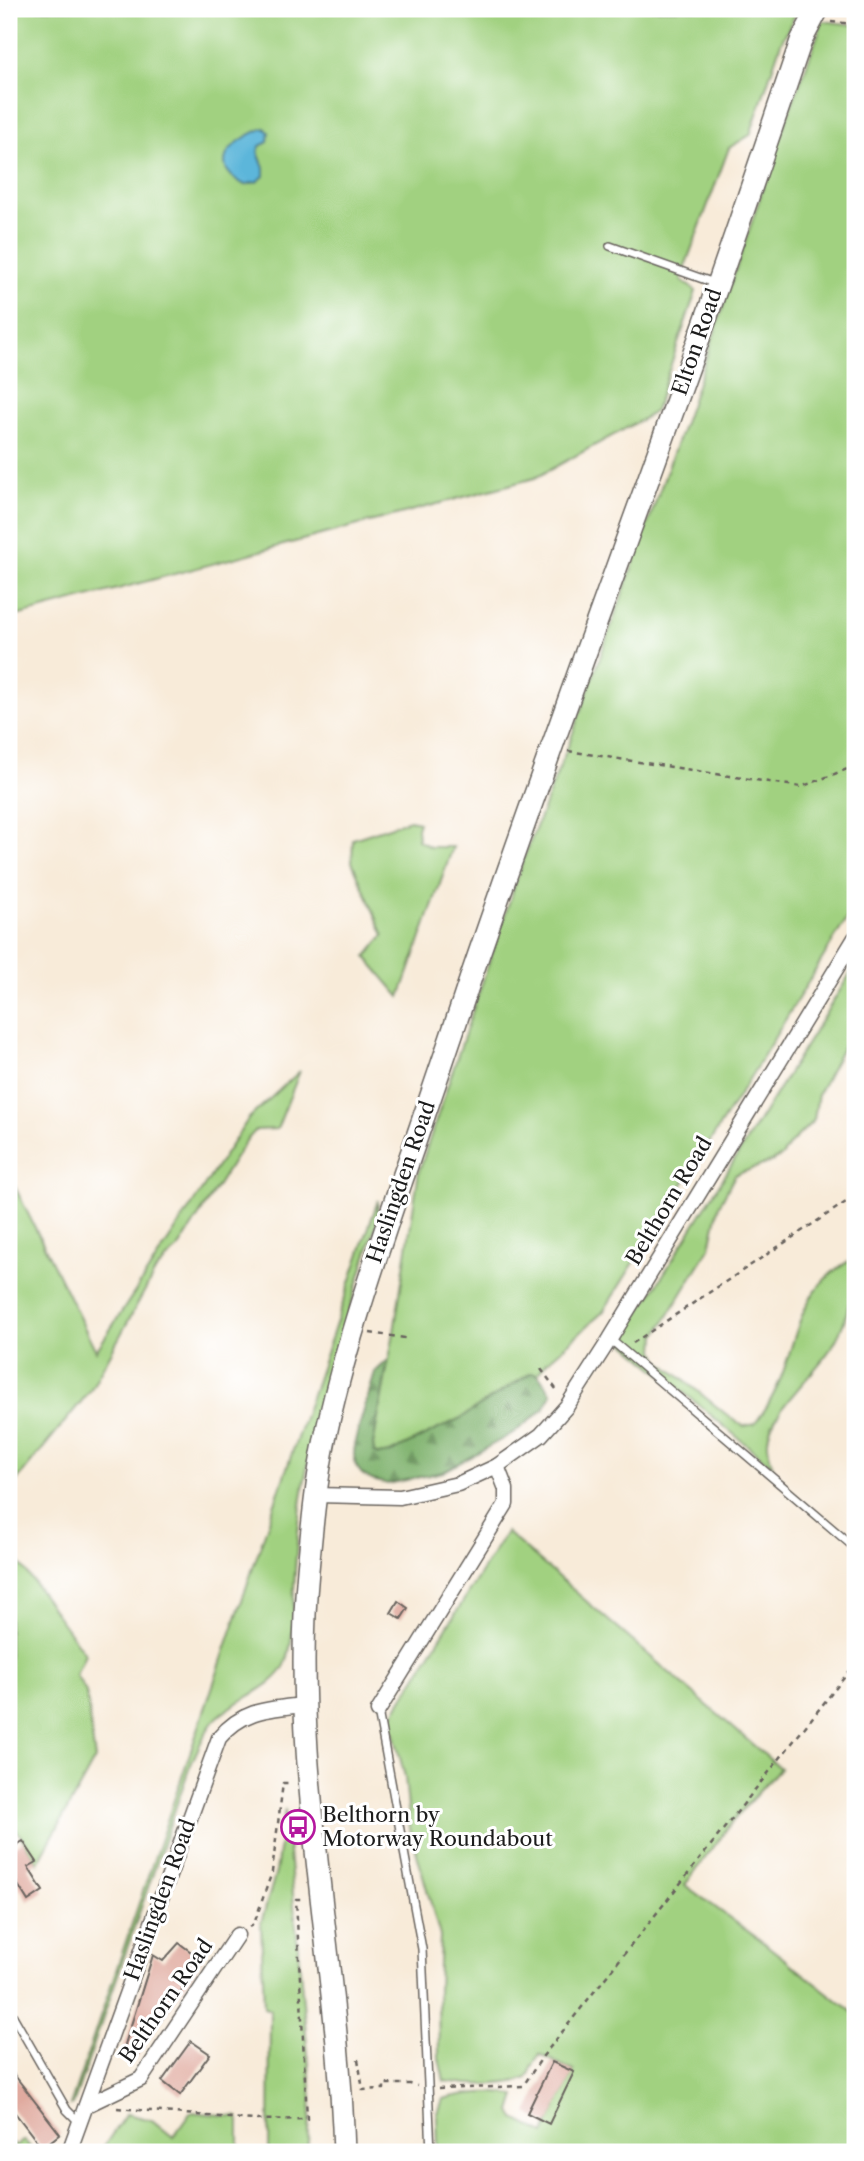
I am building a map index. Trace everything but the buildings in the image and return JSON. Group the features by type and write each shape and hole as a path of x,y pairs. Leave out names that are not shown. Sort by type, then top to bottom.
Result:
{"main road":[{"name":"Elton Road","path":"576,676 717,285 801,41 816,12"},
{"name":"Haslingden Road","path":"344,2152 340,2069 321,1898 304,1704 303,1638 307,1573 324,1443 369,1278 576,676"}],"street":[{"name":"Belthorn Road","path":"316,1495 400,1497 458,1484 497,1466 541,1435 569,1403 610,1339 855,939"},
{"path":"378,1711 506,1504 506,1489 497,1466"},
{"name":"Haslingden Road","path":"69,2152 219,1738 228,1727 245,1715 304,1704"},
{"name":"Belthorn Road","path":"86,2105 141,2079 237,1935"}],"lane":[{"path":"610,246 717,285"},
{"path":"610,1339 855,1548"},
{"path":"378,1711 422,1949 431,2152"},
{"path":"9,2010 67,2110 80,2122"}],"path":[{"path":"816,12 830,22 855,24"},
{"path":"551,748 801,788 855,765"},
{"path":"624,1349 855,1196"},
{"path":"353,1331 405,1338"},
{"path":"541,1368 569,1403"},
{"path":"428,2089 523,2087 543,2056 855,1664"},
{"path":"237,1935 254,1924 272,1872 283,1783 310,1782"},
{"path":"86,2105 253,2120 307,2119 296,1899 321,1898"},
{"path":"363,2090 384,2089 384,2084 410,2084"}],"green space":[{"path":"9,9 798,9 781,43 750,135 729,148 683,272 681,280 696,291 655,411 535,478 9,618","holes":["265,128 258,152 264,168 258,181 245,185"]},
{"path":"823,21 855,25 855,905 603,1312 545,1364 538,1374 531,1373 461,1418 390,1453 378,1455 374,1452 373,1445 419,1171 525,855 570,741 690,406 785,123"},
{"path":"410,820 419,822 418,840 430,847 453,847 400,997 366,957 384,935 352,862 353,839"},
{"path":"855,966 855,1024 818,1094 814,1120 782,1156 735,1175 719,1206 710,1247 656,1336 655,1350 659,1360 732,1419 744,1426 755,1424 780,1381 808,1303 819,1286 834,1271 855,1258 850,1301 839,1334 828,1353 786,1403 771,1428 768,1447 773,1467 622,1341"},
{"path":"300,1071 277,1129 256,1130 245,1142 180,1246 156,1270 90,1391 9,1490 9,1175 96,1351 249,1118"},
{"path":"378,1200 378,1218 330,1373 307,1468 298,1528 292,1636 286,1663 273,1680 221,1714 202,1739 189,1769 73,2105 70,2106"},
{"path":"388,1360 373,1445 374,1452 378,1455 390,1453 461,1418 531,1373 538,1374 552,1394 543,1410 515,1432 443,1472 388,1484 362,1474 356,1466 354,1455 355,1441 375,1372"},
{"path":"506,1532 780,1768 732,1822 685,1885 855,2014 855,2152 438,2152 437,2116 443,2099 480,2093 516,2096 511,2112 515,2119 544,2134 574,2071 539,2054 527,2078 518,2081 485,2084 444,2081 439,2059 440,1936 410,1829 405,1777 390,1719"},
{"path":"9,1548 85,1654 76,1675 86,1692 95,1759 38,1863 14,1826 9,1826"},
{"path":"285,1809 312,2098 307,2152 269,2152 270,2010 264,2008 261,1923 276,1872"},
{"path":"191,2112 239,2117 239,2152 100,2152 126,2114 152,2120 173,2137"},
{"path":"9,2140 15,2147 24,2140 35,2152 9,2152"}],"water":[{"path":"265,128 269,132 268,142 260,146 258,152 264,176 245,185 236,180 226,168 226,156 244,138"}],"place":[{"name":"Belthorn by Motorway Roundabout","path":"298,1827"}]}
